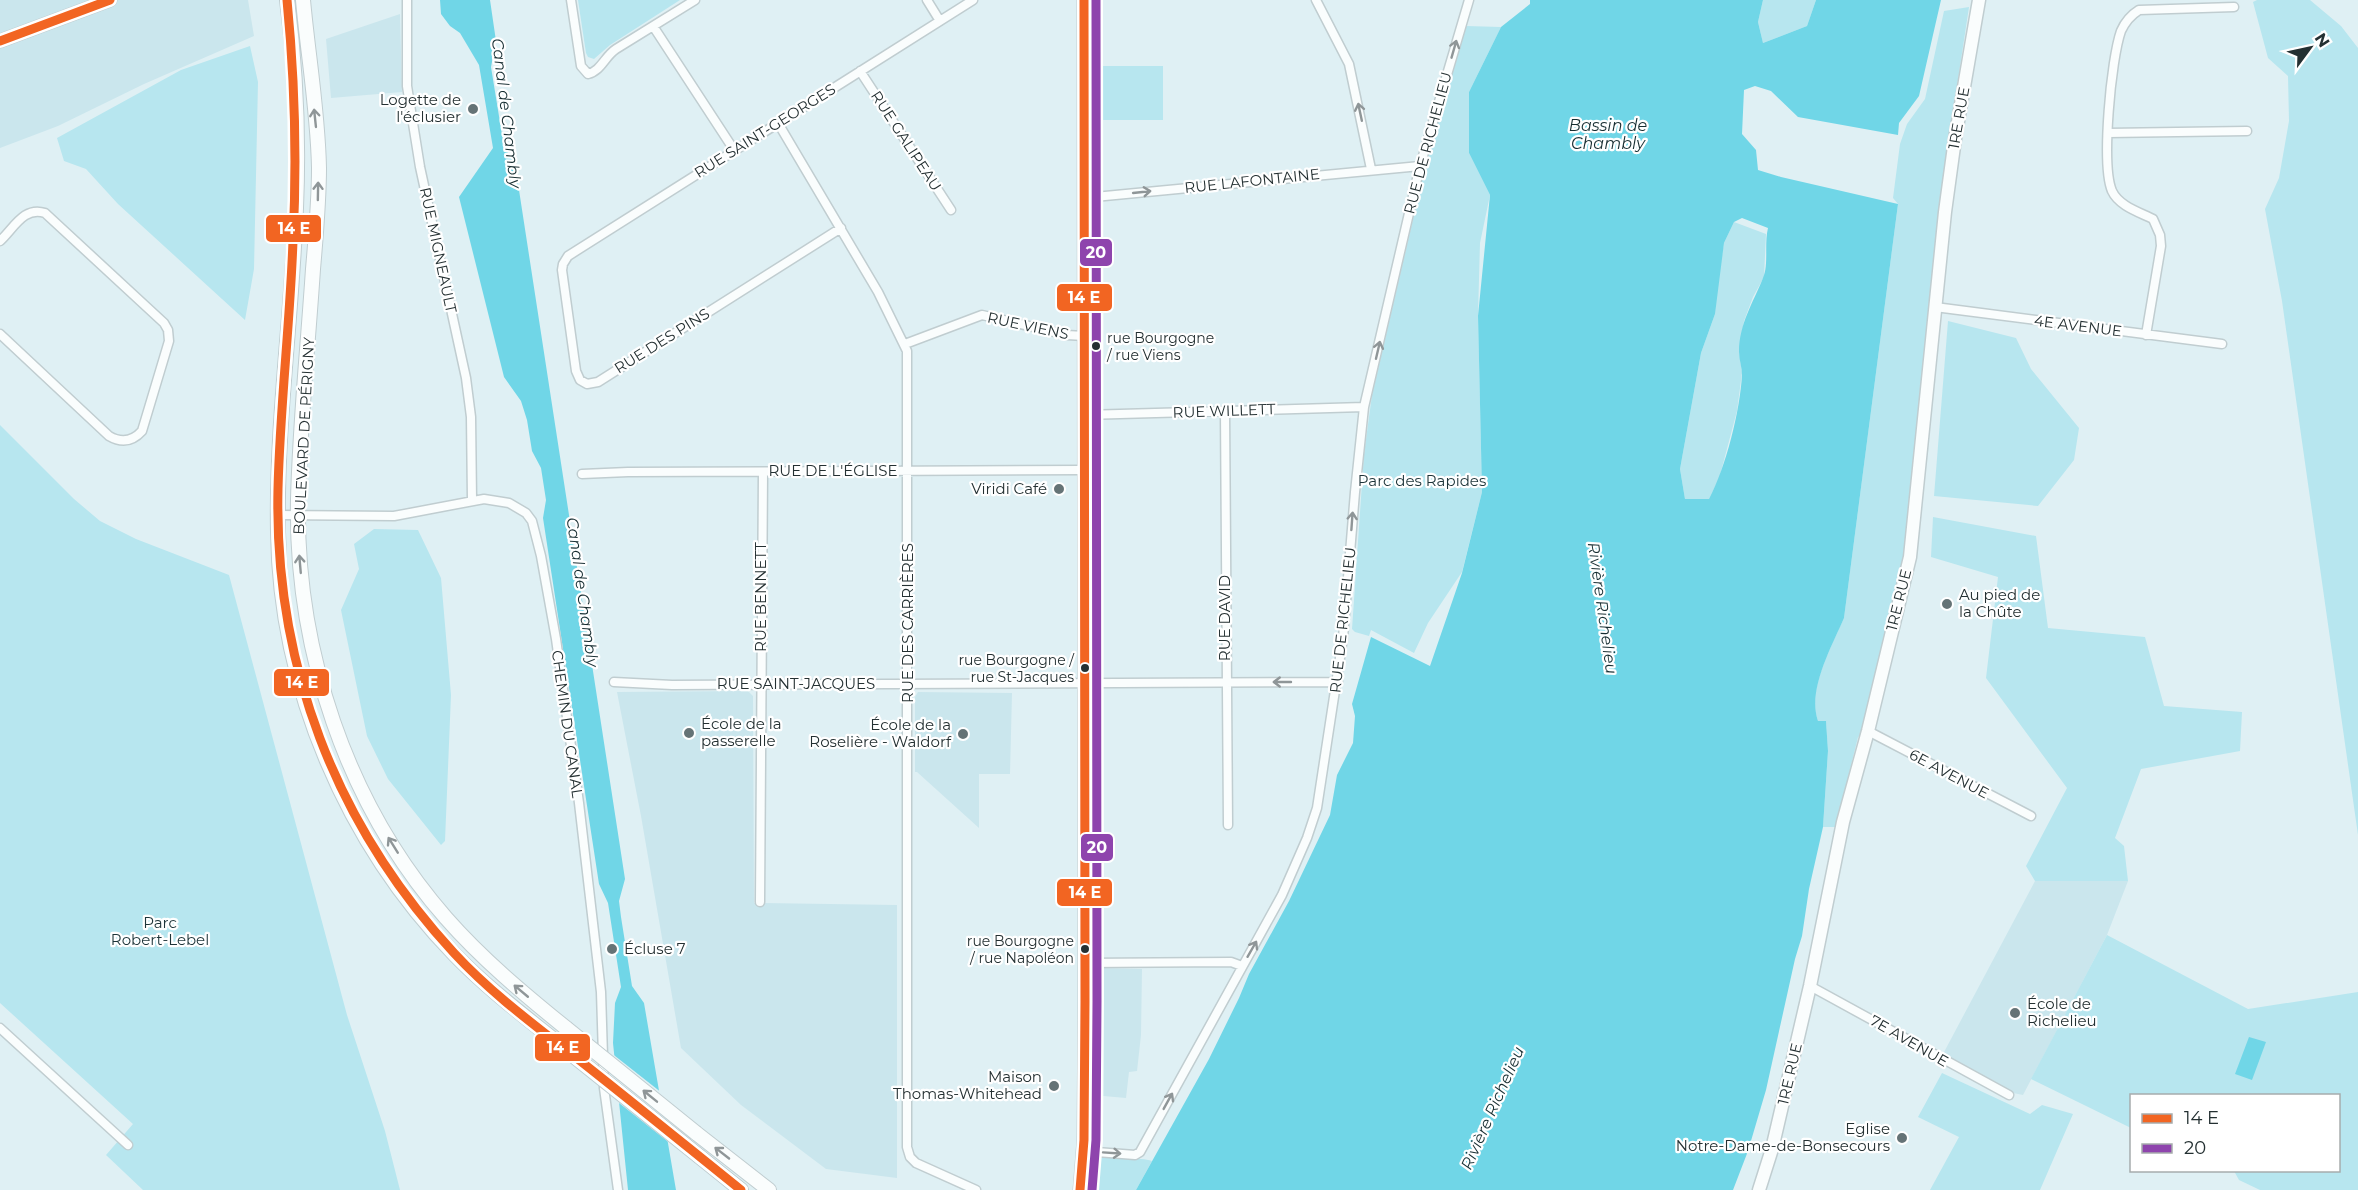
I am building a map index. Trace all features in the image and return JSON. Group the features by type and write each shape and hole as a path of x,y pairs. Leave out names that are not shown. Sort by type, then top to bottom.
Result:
{"main road":[{"name":"BOULEVARD DE PÉRIGNY","path":"286,0 296,98 297,166 278,515 283,602 295,663 309,712 327,761 358,823 403,892 455,955 511,1005 741,1190"},
{"name":"BOULEVARD DE PÉRIGNY","path":"303,0 319,169 298,515 303,595 316,664 335,726 368,803 407,867 444,916 501,974 566,1029 769,1190"}],"street":[{"path":"0,41 110,0"},
{"name":"RUE MIGNEAULT","path":"407,0 407,86 420,167 466,378 471,417 472,500"},
{"path":"571,0 581,66 588,74 597,72 611,53 695,0"},
{"path":"927,0 940,21"},
{"name":"RUE SAINT-GEORGES","path":"562,266 565,259 572,253 973,0"},
{"path":"1080,1190 1084,1151 1084,0"},
{"path":"1316,0 1349,64 1371,170"},
{"name":"RUE DE RICHELIEU","path":"1084,1151 1135,1155 1140,1152 1282,895 1312,826 1320,795 1338,682 1364,407 1420,165 1469,0"},
{"name":"1RE RUE","path":"1759,1190 1773,1149 1810,986 1843,822 1868,731 1910,556 1955,139 1979,0"},
{"path":"2146,335 2161,246 2160,235 2153,219 2121,203 2113,193 2109,180 2110,92 2121,31 2131,15 2139,10 2234,7"},
{"path":"653,26 734,150"},
{"name":"RUE GALIPEAU","path":"860,71 951,210"},
{"name":"RUE DES CARRIÈRES","path":"778,123 878,292 905,344 908,471 907,1141 910,1157 921,1165 976,1190"},
{"path":"2108,133 2247,131"},
{"name":"RUE LAFONTAINE","path":"1084,198 1420,165"},
{"path":"0,241 25,214 33,211 45,213 165,323 169,341 142,432 130,440 119,441 112,438 0,334"},
{"name":"RUE DES PINS","path":"562,266 576,371 582,382 591,384 600,381 841,228"},
{"name":"4E AVENUE","path":"1935,308 2222,345"},
{"name":"RUE VIENS","path":"905,344 982,315 1067,335 1084,336"},
{"name":"RUE WILLETT","path":"1084,415 1364,407"},
{"name":"RUE DAVID","path":"1225,411 1228,825"},
{"name":"RUE DE L'ÉGLISE","path":"582,474 1084,470"},
{"name":"RUE BENNETT","path":"760,902 762,471"},
{"name":"CHEMIN DU CANAL","path":"278,515 394,516 472,500 501,500 519,507 526,513 536,531 579,803 601,992 604,1088 618,1190"},
{"name":"RUE SAINT-JACQUES","path":"614,682 642,685 1338,682"},
{"name":"6E AVENUE","path":"1868,731 2031,816"},
{"path":"1084,963 1231,962 1242,966"},
{"name":"7E AVENUE","path":"1810,986 2009,1095"},
{"path":"0,1028 128,1145"}],"shaded area":[{"path":"0,0 248,0 254,36 144,84 58,126 0,148"},
{"path":"400,14 402,92 331,98 326,39"},
{"path":"748,691 753,696 754,903 897,905 897,1178 826,1169 741,1105 681,1048 617,692"},
{"name":"École de la Roselière - Waldorf","path":"918,692 1012,693 1010,774 979,774 979,828 915,772 915,697"},
{"name":"École de Richelieu","path":"2035,881 2128,881 2107,935 2023,1095 2013,1093 1943,1054"},
{"path":"1097,968 1142,969 1141,1035 1137,1071 1129,1072 1126,1098 1092,1095 1092,975"}],"green space":[{"path":"578,0 680,0 610,45 594,59 588,57 586,53"},
{"path":"1763,0 1816,0 1807,26 1763,43 1758,22"},
{"path":"2257,0 2310,0 2341,26 2358,48 2358,835 2282,301 2265,209 2279,178 2289,121 2288,76 2268,58 2253,2"},
{"path":"1969,7 1939,205 1935,307 1910,557 1868,731 1858,737 1836,827 1823,827 1828,751 1826,721 1818,721 1815,709 1816,696 1827,655 1844,618 1898,204 1893,198 1900,144 1907,124 1925,99 1944,11"},
{"name":"Parc des Rapides","path":"1466,26 1501,27 1469,92 1469,153 1490,195 1480,243 1478,316 1482,492 1462,572 1428,623 1414,653 1371,630 1369,636 1352,629 1364,454 1372,395 1427,159"},
{"path":"250,46 258,82 254,269 245,320 118,204 86,169 64,161 57,138 181,70"},
{"path":"1092,66 1163,66 1163,120 1092,120"},
{"path":"1734,222 1766,234 1764,277 1744,321 1739,352 1742,373 1737,411 1719,479 1709,499 1685,499 1680,469 1701,353 1715,314 1716,291 1724,243"},
{"path":"1948,321 2016,338 2031,369 2079,428 2074,460 2038,506 1934,496"},
{"name":"Parc Robert-Lebel","path":"0,425 74,499 100,521 136,539 229,575 347,1015 385,1131 400,1190 143,1190 106,1155 133,1124 0,1003"},
{"path":"1933,517 2036,536 2048,628 2145,637 2164,706 2242,712 2240,751 2141,769 2115,838 2124,846 2128,881 2035,881 2026,866 2067,788 1986,678 1998,577 1931,557"},
{"path":"374,529 418,530 441,578 451,695 445,841 441,845 388,779 367,736 341,610 359,569 354,544"},
{"path":"2107,935 2248,1009 2358,992 2358,1190 2260,1190 2239,1180 2235,1172 2340,1172 2340,1094 2130,1094 2130,1128 2031,1079"},
{"path":"1942,1073 2030,1114 2042,1105 2073,1114 2040,1190 1930,1190 1959,1137 1918,1117"},
{"path":"1100,1157 1152,1161 1136,1190 1089,1190 1092,1163"}],"water":[{"path":"440,0 490,0 496,41 491,67 504,147 515,164 625,879 619,901 621,917 632,986 644,1003 676,1190 628,1190 613,1043 615,1003 621,987 608,903 599,884 543,518 546,500 541,468 532,451 521,401 504,377 459,197 493,148 479,65 460,33 450,26 441,14"},
{"path":"1530,0 1763,0 1758,22 1763,43 1807,26 1816,0 1941,0 1919,96 1899,123 1898,135 1798,117 1771,91 1755,86 1744,90 1742,134 1756,150 1758,170 1898,204 1844,618 1822,668 1816,696 1815,709 1818,721 1826,721 1828,751 1823,827 1809,889 1802,936 1766,1090 1748,1151 1733,1190 1136,1190 1209,1059 1249,974 1289,901 1330,815 1337,775 1353,743 1355,716 1352,704 1371,637 1430,666 1462,573 1482,492 1478,316 1490,195 1469,153 1469,92 1501,27 1530,4","holes":["1742,218 1768,228 1765,272 1741,332 1739,352 1742,372 1741,389 1726,455 1709,499 1685,499 1680,469 1701,353 1715,314 1724,243 1734,222"]},
{"path":"2249,1037 2266,1042 2252,1080 2235,1074"}],"pier":[{"path":"610,1052 662,1093 671,1144 614,1099"}],"transit line":[{"path":"0,41 110,0"},
{"path":"287,0 292,60 295,181 292,272 279,458 280,554 287,617 301,679 320,738 345,796 376,851 412,903 454,953 512,1007 741,1190"},
{"path":"1080,1190 1084,1140 1085,1001 1084,0"},
{"name":"20","path":"1092,1190 1096,1140 1097,1001 1096,0"}],"place":[{"name":"Logette de l'éclusier","path":"473,109"},
{"name":"rue Bourgogne / rue Viens","path":"1096,346"},
{"name":"Viridi Café","path":"1059,489"},
{"name":"Au pied de la Chûte","path":"1947,604"},
{"name":"rue Bourgogne / rue St-Jacques","path":"1085,668"},
{"name":"École de la passerelle","path":"689,733"},
{"name":"École de la Roselière - Waldorf","path":"963,734"},
{"name":"Écluse 7","path":"612,949"},
{"name":"rue Bourgogne / rue Napoléon","path":"1085,949"},
{"name":"École de Richelieu","path":"2015,1013"},
{"name":"Maison Thomas-Whitehead","path":"1054,1086"},
{"name":"Eglise Notre-Dame-de-Bonsecours","path":"1902,1138"}],"water label":[{"name":"Canal de Chambly","path":"507,113"},
{"name":"Bassin de Chambly","path":"1608,134"},
{"name":"Canal de Chambly","path":"583,592"},
{"name":"Rivière Richelieu","path":"1603,608"},
{"name":"Rivière Richelieu","path":"1492,1108"}]}
